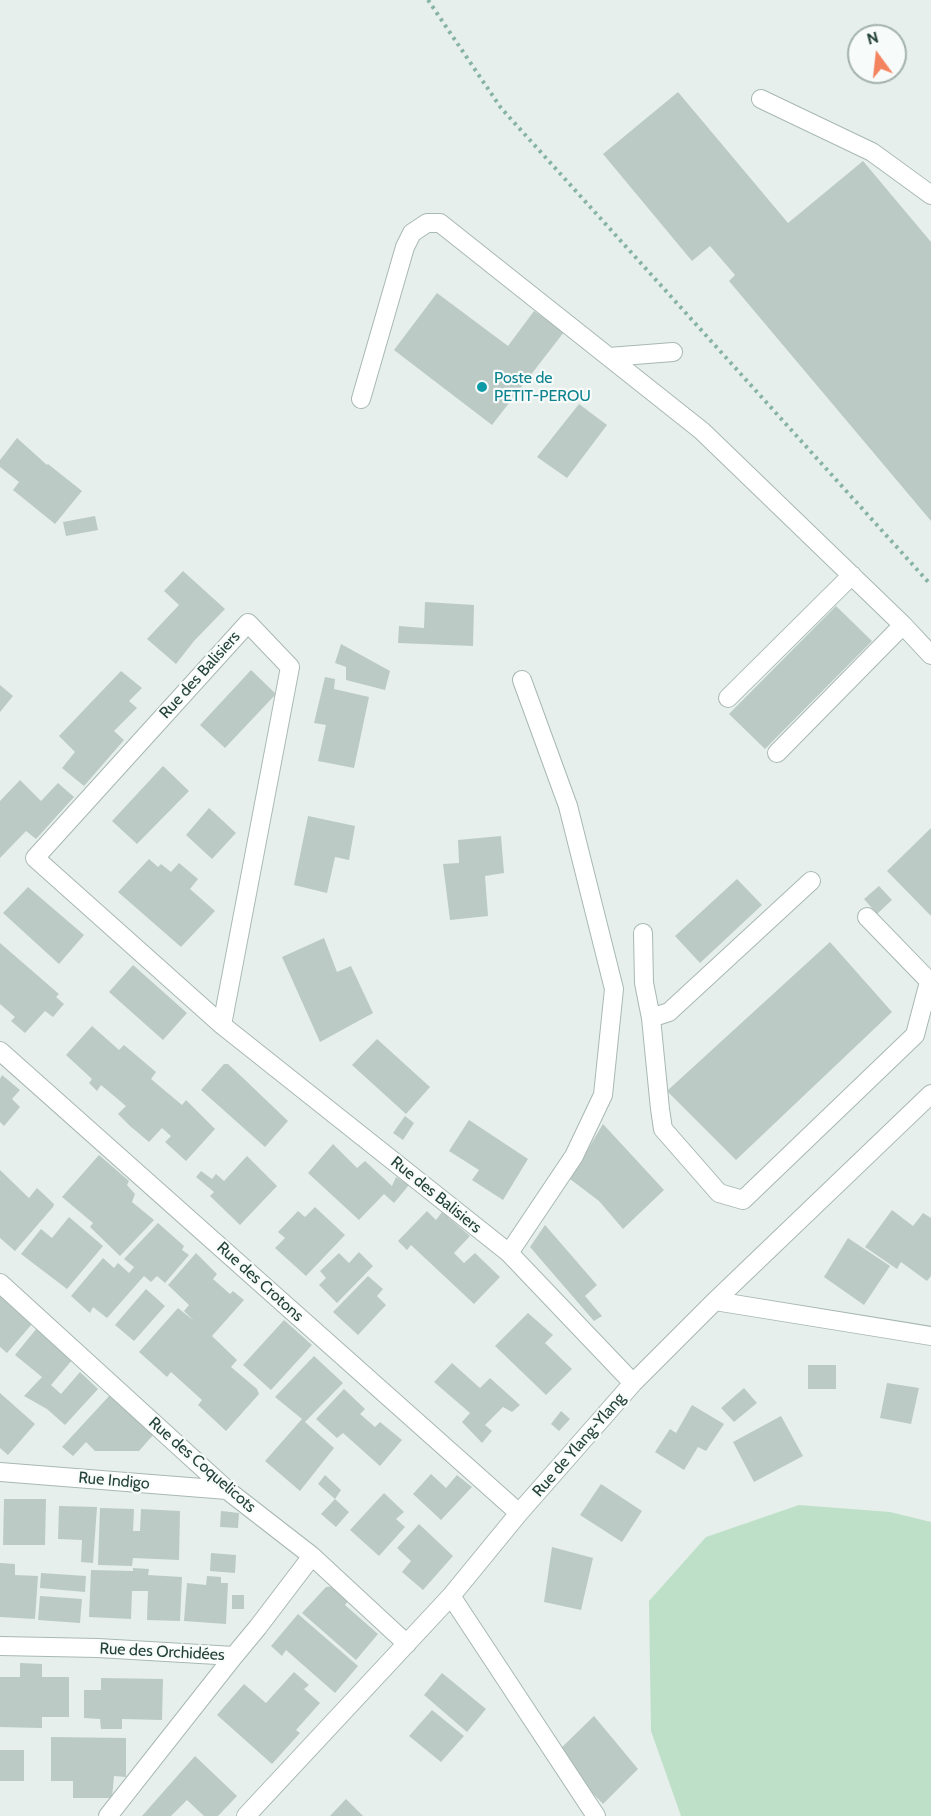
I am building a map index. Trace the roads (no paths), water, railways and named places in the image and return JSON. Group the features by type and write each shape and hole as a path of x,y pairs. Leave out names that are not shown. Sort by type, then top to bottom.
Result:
{"street":[{"path":"761,99 872,152 931,195"},
{"path":"361,399 405,247 412,233 427,223 440,224 702,431 852,575 931,655"},
{"path":"609,357 674,352"},
{"path":"728,698 852,575"},
{"name":"Rue des Balisiers","path":"222,1025 290,667 248,623 35,858 222,1025 509,1253 633,1383"},
{"path":"777,753 903,625"},
{"path":"509,1253 574,1156 603,1095 614,989 568,806 522,680"},
{"path":"651,1018 669,1012 810,881"},
{"path":"643,933 644,983 651,1018 663,1129 719,1192 743,1200 915,1035 930,983 867,917"},
{"name":"Rue des Crotons","path":"0,1051 519,1513"},
{"name":"Rue de Ylang-Ylang","path":"246,1816 451,1596 519,1513 633,1383 931,1094"},
{"name":"Rue des Coquelicots","path":"0,1283 227,1490 312,1556 407,1644"},
{"path":"715,1301 931,1336"},
{"name":"Rue Indigo","path":"0,1472 227,1490"},
{"name":"Rue des Orchidées","path":"0,1646 98,1648 234,1656 312,1556"},
{"path":"451,1596 596,1816"},
{"path":"108,1816 234,1656"}],"place":[{"name":"Poste de PETIT-PEROU","path":"482,387"}]}
